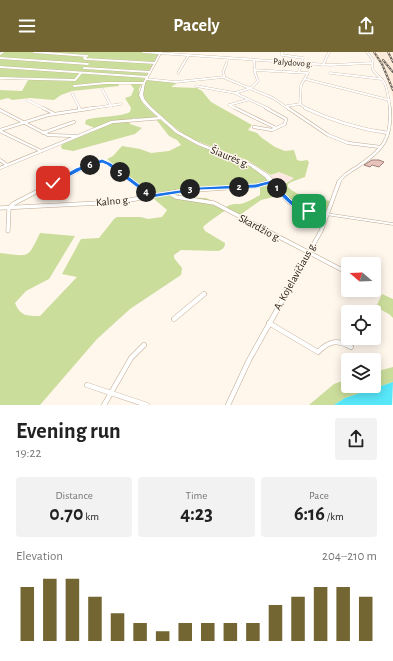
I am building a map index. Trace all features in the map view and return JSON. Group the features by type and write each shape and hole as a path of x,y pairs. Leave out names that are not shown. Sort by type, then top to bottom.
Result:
{"main road":[{"name":"Šiaurės g.","path":"161,53 144,83 141,91 141,98 146,105 184,137 246,162 262,172 292,204 303,209 393,224"}],"street":[{"path":"34,52 87,56 84,59 155,62"},
{"name":"Palydovo g.","path":"143,52 302,63 372,63"},
{"path":"282,52 282,55 303,58 299,72"},
{"path":"294,56 295,52"},
{"path":"323,64 329,52"},
{"name":"A. Kojelavičiaus g.","path":"228,405 269,323 324,225 342,177 360,165 387,140 390,114 389,100 385,83 373,72 372,59 368,52"},
{"path":"232,59 234,53"},
{"path":"178,73 188,56"},
{"path":"0,58 88,64 75,80 0,78"},
{"path":"235,93 251,88 258,81 254,70 254,60"},
{"path":"224,77 223,72 227,62"},
{"path":"0,67 173,81 224,77 269,96 328,134 348,143 380,147"},
{"path":"84,68 150,72"},
{"path":"254,70 308,73 302,84 300,104"},
{"path":"330,73 382,79"},
{"path":"173,81 176,76"},
{"path":"305,79 389,100"},
{"path":"74,86 106,83 144,83"},
{"path":"196,86 235,93 285,118 285,124 270,130 254,127"},
{"path":"102,88 112,106"},
{"path":"72,93 80,110"},
{"path":"27,100 53,113"},
{"path":"247,100 229,105 276,128"},
{"path":"0,130 53,113 121,104"},
{"path":"286,106 300,104"},
{"path":"300,104 304,108 320,115 364,130 388,133"},
{"path":"0,110 43,133 53,136 77,136"},
{"path":"0,168 118,120 162,118"},
{"path":"43,133 74,122"},
{"path":"0,130 41,152"},
{"path":"0,160 7,165"},
{"path":"8,231 9,208 30,194 78,170 101,161 109,164 151,196"},
{"name":"Kalno g.","path":"0,208 112,203 200,188 256,186 272,182"},
{"name":"Skardžio g.","path":"169,193 181,198 214,203 244,220 341,269"},
{"path":"174,318 204,294"},
{"path":"269,323 318,352 328,343 333,341 343,342 351,347"},
{"path":"104,405 132,358 144,345"},
{"path":"87,385 112,392 147,405"}],"shaded area":[{"path":"371,52 393,52 393,98 383,69"},
{"path":"279,172 294,178 281,186 270,176"}],"green space":[{"path":"0,52 159,52 139,89 141,100 145,106 181,136 193,143 235,158 249,165 269,181 281,195 261,200 240,215 228,209 205,225 203,227 205,231 225,243 223,248 218,251 181,250 174,255 174,258 182,268 181,275 130,309 97,339 40,405 0,405 0,253 22,255 30,252 40,233 75,236 49,279 26,291 15,303 19,311 22,313 31,316 40,316 77,277 62,274 81,239 99,238 117,217 141,217 148,219 162,217 167,210 107,159 113,156 122,146 140,149 151,153 169,151 181,145 177,140 169,136 155,118 133,118 129,122 130,124 142,128 135,134 73,151 62,149 61,146 63,144 97,129 85,124 86,120 121,115 130,112 131,108 125,98 131,96 134,89 129,82 118,82 119,86 72,91 61,95 54,100 30,98 12,100 8,98 0,100 0,90 22,91 28,80 0,79","holes":["252,187 260,188 260,195 244,203 232,204 226,207 206,198 181,197 177,192"]},
{"path":"148,79 177,83 171,87 197,88 202,91 211,102 252,125 248,130 257,133 275,147 285,151 294,150 297,160 307,160 309,162 305,177 291,182 288,184 288,187 292,191 302,195 330,201 326,212 296,204 286,196 275,183 282,186 294,178 279,172 271,175 247,160 189,138 174,127 151,108 144,99 143,87"},
{"path":"382,294 393,299 393,318 381,310 381,305 377,305"},
{"path":"393,367 393,382 381,386 381,370"},
{"path":"341,382 341,393 360,393 345,398 334,405 309,405 334,384"}],"water":[{"path":"393,382 392,405 334,405 345,398 360,393 381,393 381,386"}],"building":[{"path":"372,160 384,162 379,167 364,165"}],"railway":[{"path":"374,52 382,64 393,90"},
{"path":"388,52 393,62"},
{"path":"383,60 393,72"}],"route":[{"path":"53,183 96,162 104,161 151,196 200,188 256,186 272,182 289,202 299,208 309,211"}]}
